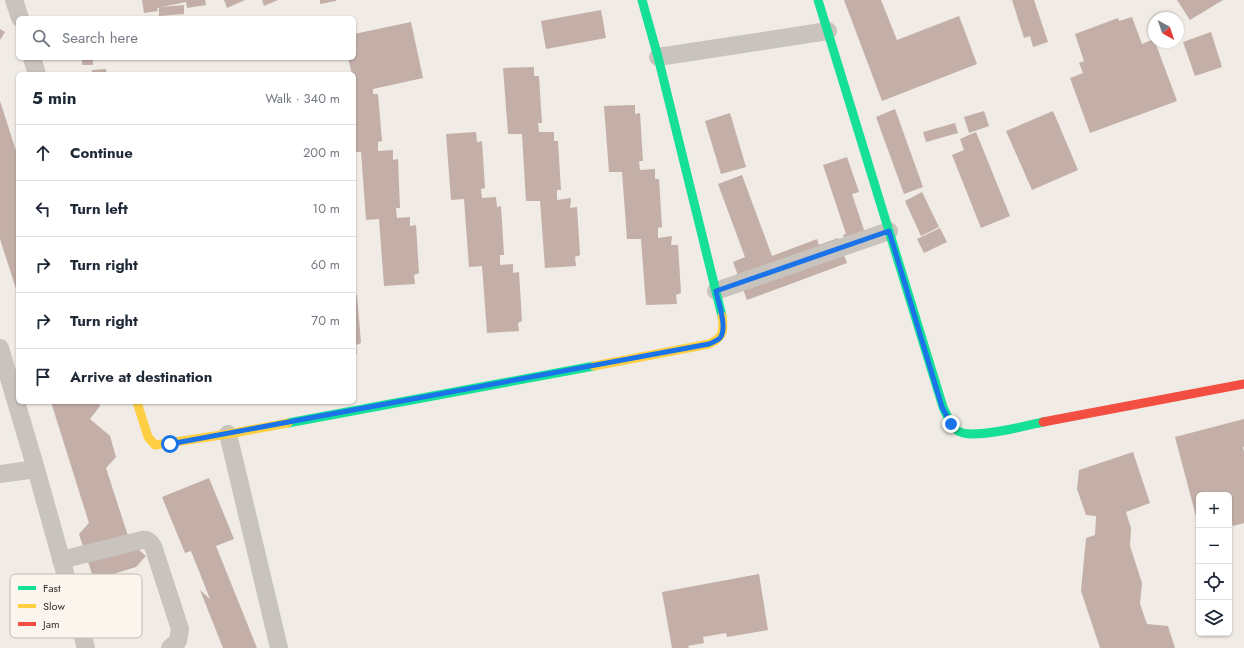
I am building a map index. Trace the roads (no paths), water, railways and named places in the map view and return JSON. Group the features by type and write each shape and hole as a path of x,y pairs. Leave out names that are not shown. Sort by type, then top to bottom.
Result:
{"street":[{"path":"14,0 19,16"},
{"path":"138,404 148,437 155,445 170,444 709,344 718,340 723,332 722,315 658,57 642,0"},
{"path":"818,0 942,407 951,424 958,431 969,435 987,433 1244,384"},
{"path":"658,57 828,31"},
{"path":"33,60 36,72"},
{"path":"716,291 889,231"},
{"path":"0,348 16,402"},
{"path":"17,404 65,574"},
{"path":"228,434 279,648"},
{"path":"0,474 36,469"},
{"path":"61,560 145,539 150,542 154,549 180,629 178,641 170,648"},
{"path":"83,638 86,648"}]}
